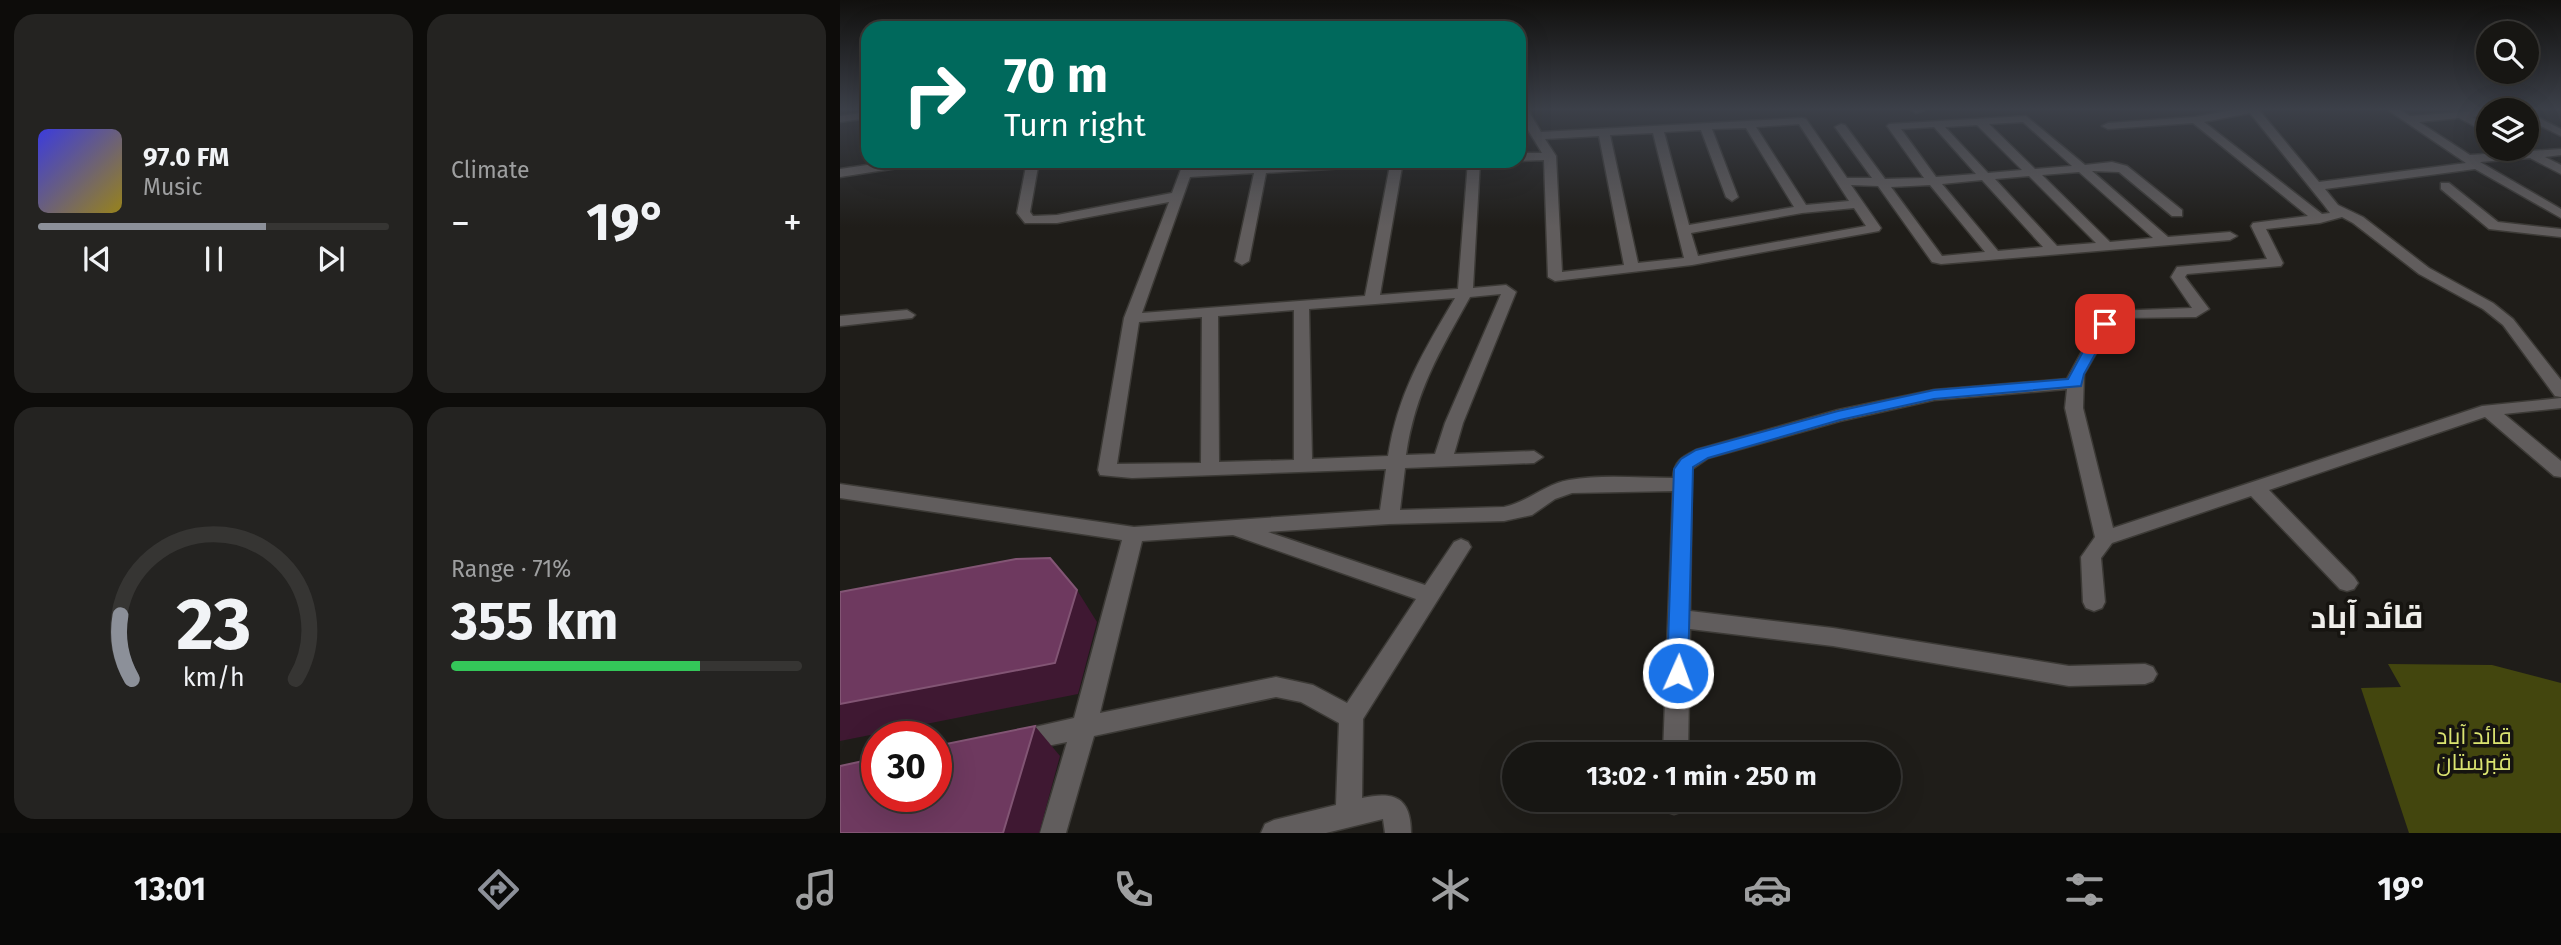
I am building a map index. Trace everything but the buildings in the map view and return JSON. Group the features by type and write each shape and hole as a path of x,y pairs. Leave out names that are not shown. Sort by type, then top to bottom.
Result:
{"street":[{"path":"1546,149 1550,156 1556,277 1692,261 1874,228 1820,149"},
{"path":"1607,149 1632,267"},
{"path":"1663,149 1692,261"},
{"path":"1714,149 1732,197"},
{"path":"1765,149 1802,209"},
{"path":"1857,149 1937,258 1945,261 2230,236"},
{"path":"1909,149 1996,257"},
{"path":"1959,149 2055,252"},
{"path":"2007,149 2108,247"},
{"path":"2061,149 2165,242"},
{"path":"2231,149 2320,219"},
{"path":"2285,149 2334,208 2358,220 2424,271 2488,306 2508,322 2561,392"},
{"path":"2452,149 2561,214"},
{"path":"2539,151 2561,152"},
{"path":"1526,157 1550,156"},
{"path":"2539,158 2561,170"},
{"path":"2316,186 2477,161"},
{"path":"1842,182 1933,181 2112,166 2123,169 2177,213"},
{"path":"840,173 872,168"},
{"path":"1032,168 1023,213 1030,220 1057,219 1178,196"},
{"path":"1277,168 1188,168 1132,318 1107,470 1210,469 1534,457"},
{"path":"1372,301 1395,168"},
{"path":"1389,517 1414,386 1465,293 1474,168"},
{"path":"1242,261 1261,169"},
{"path":"2445,186 2494,226 2554,233 2561,246"},
{"path":"1684,230 1802,209 1858,204"},
{"path":"2105,538 2074,408 2076,374 2105,324 2119,314 2196,312 2201,309 2178,277 2182,270 2276,263 2258,226 2336,216 2334,208"},
{"path":"1132,318 1506,289 1509,292 1454,423 1443,460"},
{"path":"1301,304 1303,465"},
{"path":"1210,310 1210,469"},
{"path":"840,321 907,315"},
{"path":"1675,742 1683,469 1693,458 1838,416 1934,395 2076,383"},
{"path":"2094,602 2091,557 2105,538 2488,410 2561,402"},
{"path":"2488,410 2561,471"},
{"path":"840,491 1134,534 1389,517 1518,512 1548,494 1570,486 1683,484"},
{"path":"2255,488 2347,583"},
{"path":"1231,528 1430,594"},
{"path":"1053,833 1084,727 1134,534"},
{"path":"1349,814 1351,717 1461,547"},
{"path":"1679,620 1833,637 2069,676 2145,674"},
{"path":"1003,744 1276,687 1305,692 1351,717"},
{"path":"1274,833 1383,806 1394,809 1397,814 1398,833"}],"green space":[{"name":"قائد آباد قبرستان","path":"2388,664 2492,665 2561,683 2561,833 2409,833 2361,688 2401,687"}],"district":[{"name":"قائد آباد","path":"2367,617"}],"route":[{"path":"1678,673 1683,469 1686,463 1702,454 1838,416 1934,395 2076,383 2076,374 2105,324"}]}
